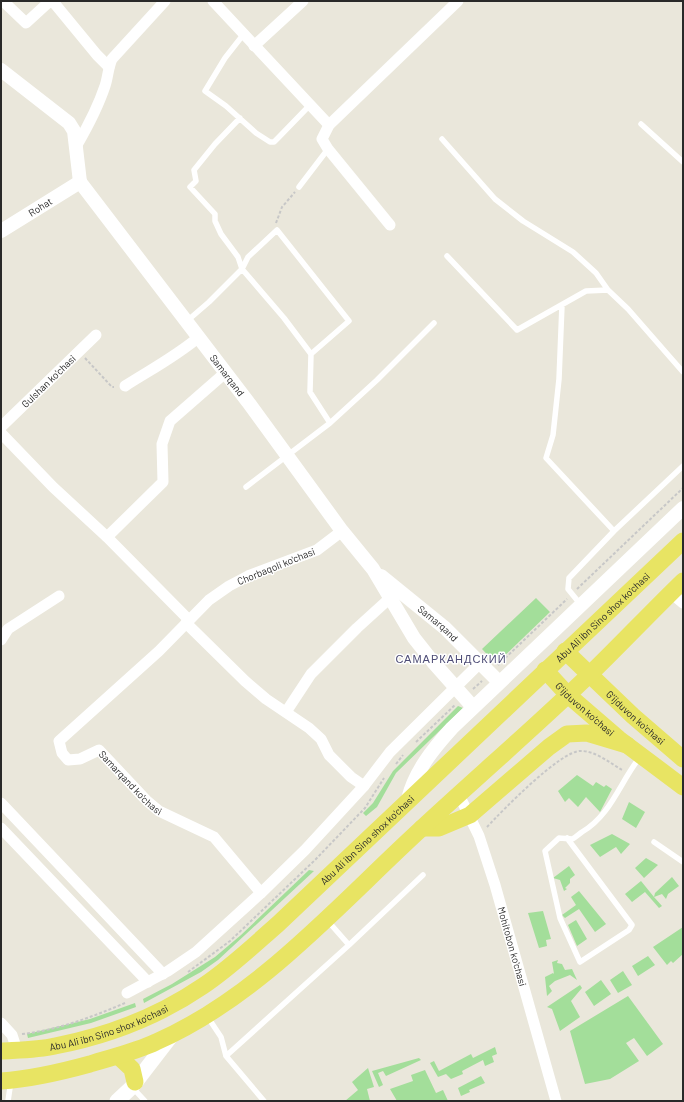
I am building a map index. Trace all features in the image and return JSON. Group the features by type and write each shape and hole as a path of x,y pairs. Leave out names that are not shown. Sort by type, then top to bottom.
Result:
{"main road":[{"name":"Abu Ali ibn Sino shox ko'chasi","path":"9,1051 54,1047 114,1031 152,1015 202,986 222,972 278,924 408,799 683,541"},
{"path":"6,1081 71,1069 118,1056 155,1043 172,1035 206,1014 264,974 326,919 422,828 460,795 589,675 677,598 683,581"},
{"path":"565,651 589,675"},
{"name":"G'ijduvon ko‘chasi","path":"545,670 568,695 627,745"},
{"name":"G'ijduvon ko'chasi","path":"589,675 683,759"},
{"path":"422,828 439,828 470,816 549,747 567,734 588,732 627,745 683,787"},
{"path":"117,1101 133,1084 172,1035"},
{"path":"118,1056 132,1069 133,1084"}],"street":[{"path":"3,1 26,23 50,2 55,4 97,55 109,67"},
{"path":"77,146 95,114 109,77 109,67 112,59 165,1"},
{"path":"213,1 309,106 329,125"},
{"path":"254,46 302,1"},
{"path":"390,225 328,149 322,139 329,125 458,1"},
{"path":"1,70 64,117 74,131 77,146 80,182"},
{"name":"Rohat","path":"1,231 80,182"},
{"name":"Samarqand","path":"80,182 248,402 342,531 373,569 414,638 473,707"},
{"name":"Gulshan ko'chasi","path":"1,427 96,335"},
{"path":"125,386 159,364 166,362 199,337"},
{"path":"107,537 163,482 162,444 170,421 225,373"},
{"path":"1,433 53,487 107,537 245,681 266,699 309,728 320,739 329,755 351,777 364,786"},
{"path":"408,799 412,785 430,755 448,732 683,508"},
{"name":"Chorbaqoli ko'chasi","path":"187,621 209,600 229,586 248,576 317,550 342,531"},
{"name":"Samarqand","path":"373,569 445,628 499,682"},
{"path":"1,640 4,625 59,596"},
{"path":"286,712 311,674 357,628 390,598"},
{"name":"Samarqand ko'chasi","path":"187,621 159,651 58,742 62,753 68,760 80,759 99,750 147,802 159,811 214,837 262,893"},
{"path":"127,993 163,974 196,952 262,893 305,850 364,786 390,752 480,663"},
{"name":"Mohitobon ko'chasi","path":"460,795 479,836 521,973 556,1101"},
{"path":"1,803 163,974"},
{"path":"1,828 148,982"},
{"path":"1,1023 12,1035 9,1051"}],"lane":[{"path":"244,34 225,58 205,91 240,118 256,133 270,142 274,142 309,106"},
{"path":"240,118 215,144 194,170 196,181 190,187 215,214 215,221 221,234 238,257 242,269 284,318 310,354 310,392 330,423"},
{"path":"641,124 683,162"},
{"path":"442,139 495,199 523,221 573,252 596,273 608,290 628,309 683,372"},
{"path":"299,187 328,149"},
{"path":"186,321 209,302 242,269 248,257 278,230 349,321 310,354"},
{"path":"447,256 517,330 586,291 608,290"},
{"path":"562,305 559,379 553,435 546,458 614,531"},
{"path":"246,487 288,457 330,423 377,380 434,322"},
{"path":"582,605 568,589 569,578 614,531 683,466"},
{"path":"567,838 632,925 629,930 580,962 560,918 546,851 559,838 567,838 571,839 603,816 628,773 642,755"},
{"path":"654,842 683,862"},
{"path":"226,1056 349,945 423,875"},
{"path":"326,919 349,945"},
{"path":"206,1014 221,1036 226,1056 264,1101"},
{"path":"6,1081 8,1101"},
{"path":"133,1084 145,1101"}],"path":[{"path":"278,230 276,224 282,207 299,187"},
{"path":"78,352 112,387 125,386"},
{"path":"479,836 507,806 571,752 586,751 628,773"}],"green space":[{"path":"536,598 550,612 496,664 482,649"},
{"path":"458,706 463,708 396,773 377,807 366,816 363,813 373,803 393,771"},
{"path":"577,775 593,786 596,782 604,787 606,785 612,789 600,812 586,797 578,807 569,798 565,802 558,791"},
{"path":"629,802 645,812 636,828 622,819"},
{"path":"612,834 630,844 621,854 616,847 600,857 590,845"},
{"path":"646,858 658,865 644,878 635,868"},
{"path":"569,866 575,875 570,879 570,883 565,888 567,889 564,891 560,880 553,878"},
{"path":"309,870 314,871 218,960 201,972 144,1003 143,999 172,984 215,957 241,935"},
{"path":"672,877 679,886 668,894 666,899 662,894 654,897 655,893"},
{"path":"641,881 662,906 659,908 645,892 632,902 625,894"},
{"path":"579,891 606,924 595,932 579,909 565,918 562,915 576,905 571,897"},
{"path":"543,911 551,939 546,940 547,946 539,948 528,913"},
{"path":"576,920 587,939 577,946 568,925"},
{"path":"683,927 683,954 673,963 671,961 667,965 653,947"},
{"path":"648,956 655,965 638,976 632,966"},
{"path":"558,960 557,963 562,964 565,970 572,969 577,980 570,975 555,981 549,986 552,991 547,996 545,977 553,973 554,974 552,962"},
{"path":"623,971 632,985 618,993 610,980"},
{"path":"601,980 611,994 594,1006 585,992"},
{"path":"580,985 582,988 571,1001 580,1017 560,1031 552,1009 547,1007"},
{"path":"628,996 663,1044 647,1056 634,1038 626,1043 639,1061 610,1079 585,1084 570,1031"},
{"path":"135,1003 136,1007 91,1023 28,1038 27,1034 90,1019"},
{"path":"495,1047 497,1054 492,1056 494,1062 485,1066 483,1060 462,1071 463,1074 451,1079 446,1074 438,1077 430,1063 434,1061 439,1071 471,1054 473,1058"},
{"path":"419,1058 421,1060 386,1076 383,1071 378,1073 383,1085 379,1087 372,1071"},
{"path":"368,1068 374,1087 367,1089 370,1101 345,1101 358,1090 352,1082"},
{"path":"425,1070 436,1093 443,1090 448,1101 397,1101 390,1089 413,1081 411,1075"},
{"path":"481,1076 485,1083 469,1090 470,1092 461,1096 458,1088"}],"district":[{"name":"САМАРКАНДСКИЙ","path":"451,658"}]}
